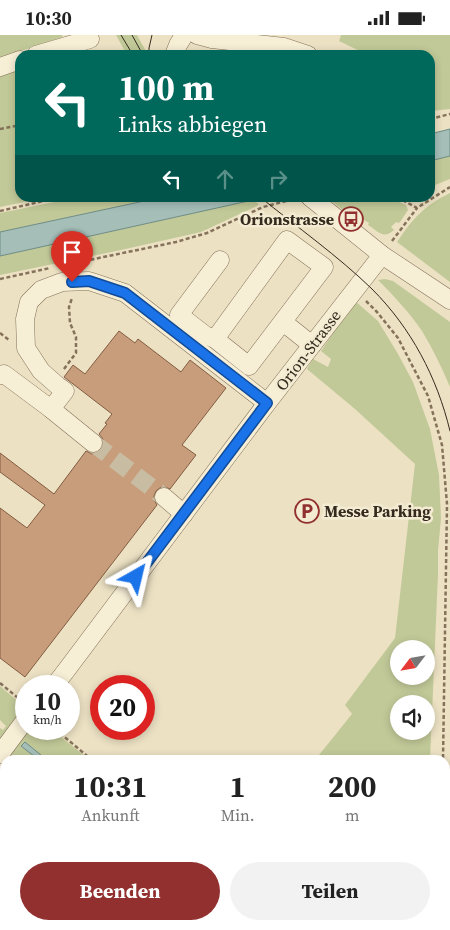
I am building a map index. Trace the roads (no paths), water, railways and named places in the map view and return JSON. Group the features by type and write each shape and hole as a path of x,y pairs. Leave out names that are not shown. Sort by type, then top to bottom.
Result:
{"street":[{"path":"53,50 90,39 88,35"},
{"path":"176,50 184,35"},
{"path":"197,35 212,39 284,47 293,50"},
{"path":"0,67 15,62"},
{"path":"315,202 382,255 450,300"},
{"path":"214,339 287,240 324,267 250,366 179,315 220,260"},
{"name":"Orion-Strasse","path":"63,675 267,403 382,255"},
{"path":"51,409 65,391 41,371 26,348 25,319 29,302 41,290 62,282 82,281 89,281 125,293 267,403"},
{"path":"283,322 312,345"},
{"path":"0,375 4,374 93,443"},
{"path":"164,497 184,513"},
{"path":"0,753 15,733"}],"water":[{"path":"450,129 450,156 435,160 435,133"},
{"path":"139,202 244,202 0,256 0,232"},
{"path":"25,742 41,755 33,755 21,746"}],"tunnel":[{"path":"93,443 164,497"}],"tram line":[{"path":"121,35 130,50"},
{"path":"132,35 140,50"},
{"path":"149,50 152,35"},
{"path":"266,202 372,289 399,320 421,354 430,373 445,411 450,431"}],"place":[{"name":"Orionstrasse","path":"351,219"},
{"name":"Messe Parking","path":"307,511"}]}
